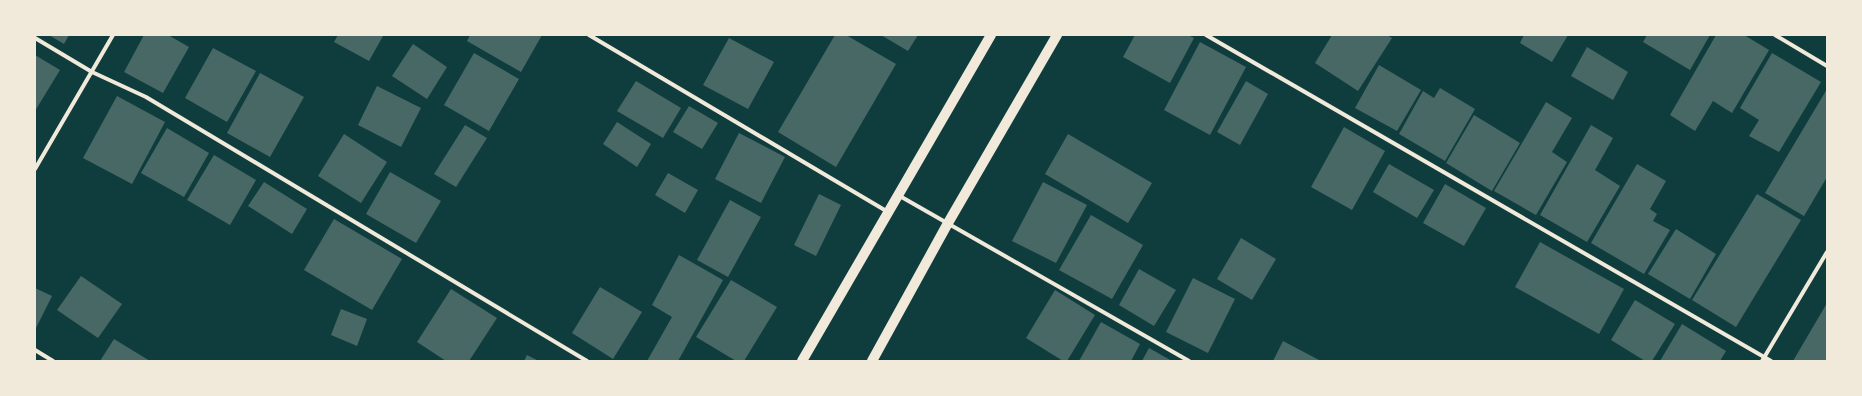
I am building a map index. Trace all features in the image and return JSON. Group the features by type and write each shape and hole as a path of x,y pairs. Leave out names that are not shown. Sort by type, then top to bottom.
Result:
{"main road":[{"path":"802,361 991,35"},
{"path":"872,361 948,223 1057,35"}],"street":[{"path":"35,169 113,35"},
{"path":"589,35 889,212"},
{"path":"1206,35 1764,359 1771,361"},
{"path":"1775,35 1827,66"},
{"path":"35,38 92,72 146,97 587,361"},
{"path":"898,195 1189,361"},
{"path":"1764,359 1827,252"},
{"path":"35,350 53,361"}],"building":[{"path":"49,35 69,35 64,44"},
{"path":"144,35 168,35 189,47 163,93 124,72"},
{"path":"338,35 383,36 369,61 334,42"},
{"path":"470,35 542,35 521,72 467,41"},
{"path":"835,35 846,35 896,64 836,167 778,132"},
{"path":"881,35 918,35 908,51"},
{"path":"1135,35 1188,35 1194,38 1170,83 1123,57"},
{"path":"1332,35 1387,35 1392,38 1358,91 1315,63"},
{"path":"1524,35 1568,35 1552,62 1520,43"},
{"path":"1647,35 1710,35 1690,70 1643,42"},
{"path":"1716,35 1744,35 1769,50 1732,113 1713,101 1695,131 1670,115"},
{"path":"729,38 774,62 748,109 703,85"},
{"path":"1200,42 1246,67 1210,135 1164,110"},
{"path":"413,44 447,67 427,99 392,76"},
{"path":"1587,47 1628,72 1613,100 1571,76"},
{"path":"213,48 256,71 227,122 185,98"},
{"path":"474,53 519,79 489,131 444,105"},
{"path":"1772,53 1821,82 1779,152 1749,136 1759,120 1740,108"},
{"path":"35,55 60,70 35,111"},
{"path":"1379,65 1421,90 1397,131 1355,108"},
{"path":"260,73 304,97 270,157 227,133"},
{"path":"636,81 681,108 663,138 617,111"},
{"path":"1246,81 1268,94 1240,145 1217,132"},
{"path":"377,86 421,108 401,147 358,125"},
{"path":"1440,88 1475,109 1445,161 1399,134 1423,91 1434,98"},
{"path":"1827,89 1827,177 1804,216 1765,193"},
{"path":"117,96 165,122 132,184 83,158"},
{"path":"1546,102 1572,118 1552,152 1567,162 1536,215 1494,191"},
{"path":"689,106 718,123 702,149 673,132"},
{"path":"1474,115 1520,143 1492,191 1446,163"},
{"path":"617,122 651,144 637,167 603,144"},
{"path":"465,125 487,138 456,187 434,174"},
{"path":"1591,125 1613,138 1595,170 1620,186 1587,242 1540,215"},
{"path":"1344,127 1385,151 1352,210 1311,187"},
{"path":"167,128 209,153 184,197 141,173"},
{"path":"739,133 785,157 761,203 715,179"},
{"path":"344,134 387,162 361,203 318,176"},
{"path":"1068,134 1152,183 1128,223 1045,174"},
{"path":"214,155 256,180 230,225 187,200"},
{"path":"1389,164 1434,190 1417,218 1373,192"},
{"path":"1637,164 1666,181 1650,209 1657,214 1653,221 1670,230 1644,274 1591,243"},
{"path":"390,172 441,201 416,243 366,214"},
{"path":"668,173 698,190 685,213 655,195"},
{"path":"264,182 307,209 292,234 248,206"},
{"path":"1043,182 1087,205 1056,263 1012,241"},
{"path":"1445,184 1486,208 1464,246 1423,223"},
{"path":"819,194 841,205 816,256 794,245"},
{"path":"1757,194 1801,220 1736,327 1692,300"},
{"path":"730,200 761,217 728,277 697,260"},
{"path":"1091,215 1143,245 1112,299 1059,270"},
{"path":"334,219 402,259 372,310 304,270"},
{"path":"1676,229 1716,254 1690,299 1648,274"},
{"path":"1241,238 1276,259 1252,300 1217,279"},
{"path":"1540,242 1624,289 1599,334 1515,287"},
{"path":"679,255 723,280 678,361 647,361 672,317 652,305"},
{"path":"1139,269 1176,290 1154,326 1119,305"},
{"path":"81,276 122,304 98,338 57,310"},
{"path":"1193,278 1235,299 1208,353 1166,332"},
{"path":"731,280 777,307 744,361 736,361 696,337"},
{"path":"600,287 642,312 613,359 572,333"},
{"path":"35,288 52,296 35,330"},
{"path":"451,289 497,318 469,361 446,361 417,342"},
{"path":"1055,290 1095,315 1067,361 1063,361 1026,338"},
{"path":"1635,300 1675,324 1652,361 1645,361 1611,340"},
{"path":"1827,303 1827,361 1793,361"},
{"path":"341,309 367,319 357,346 331,335"},
{"path":"1101,322 1140,344 1131,361 1079,361"},
{"path":"1682,324 1726,351 1720,361 1660,361"},
{"path":"114,339 150,361 100,361"},
{"path":"1283,341 1321,361 1273,361"},
{"path":"1149,348 1172,361 1142,361"},
{"path":"527,355 539,361 524,361"}]}
